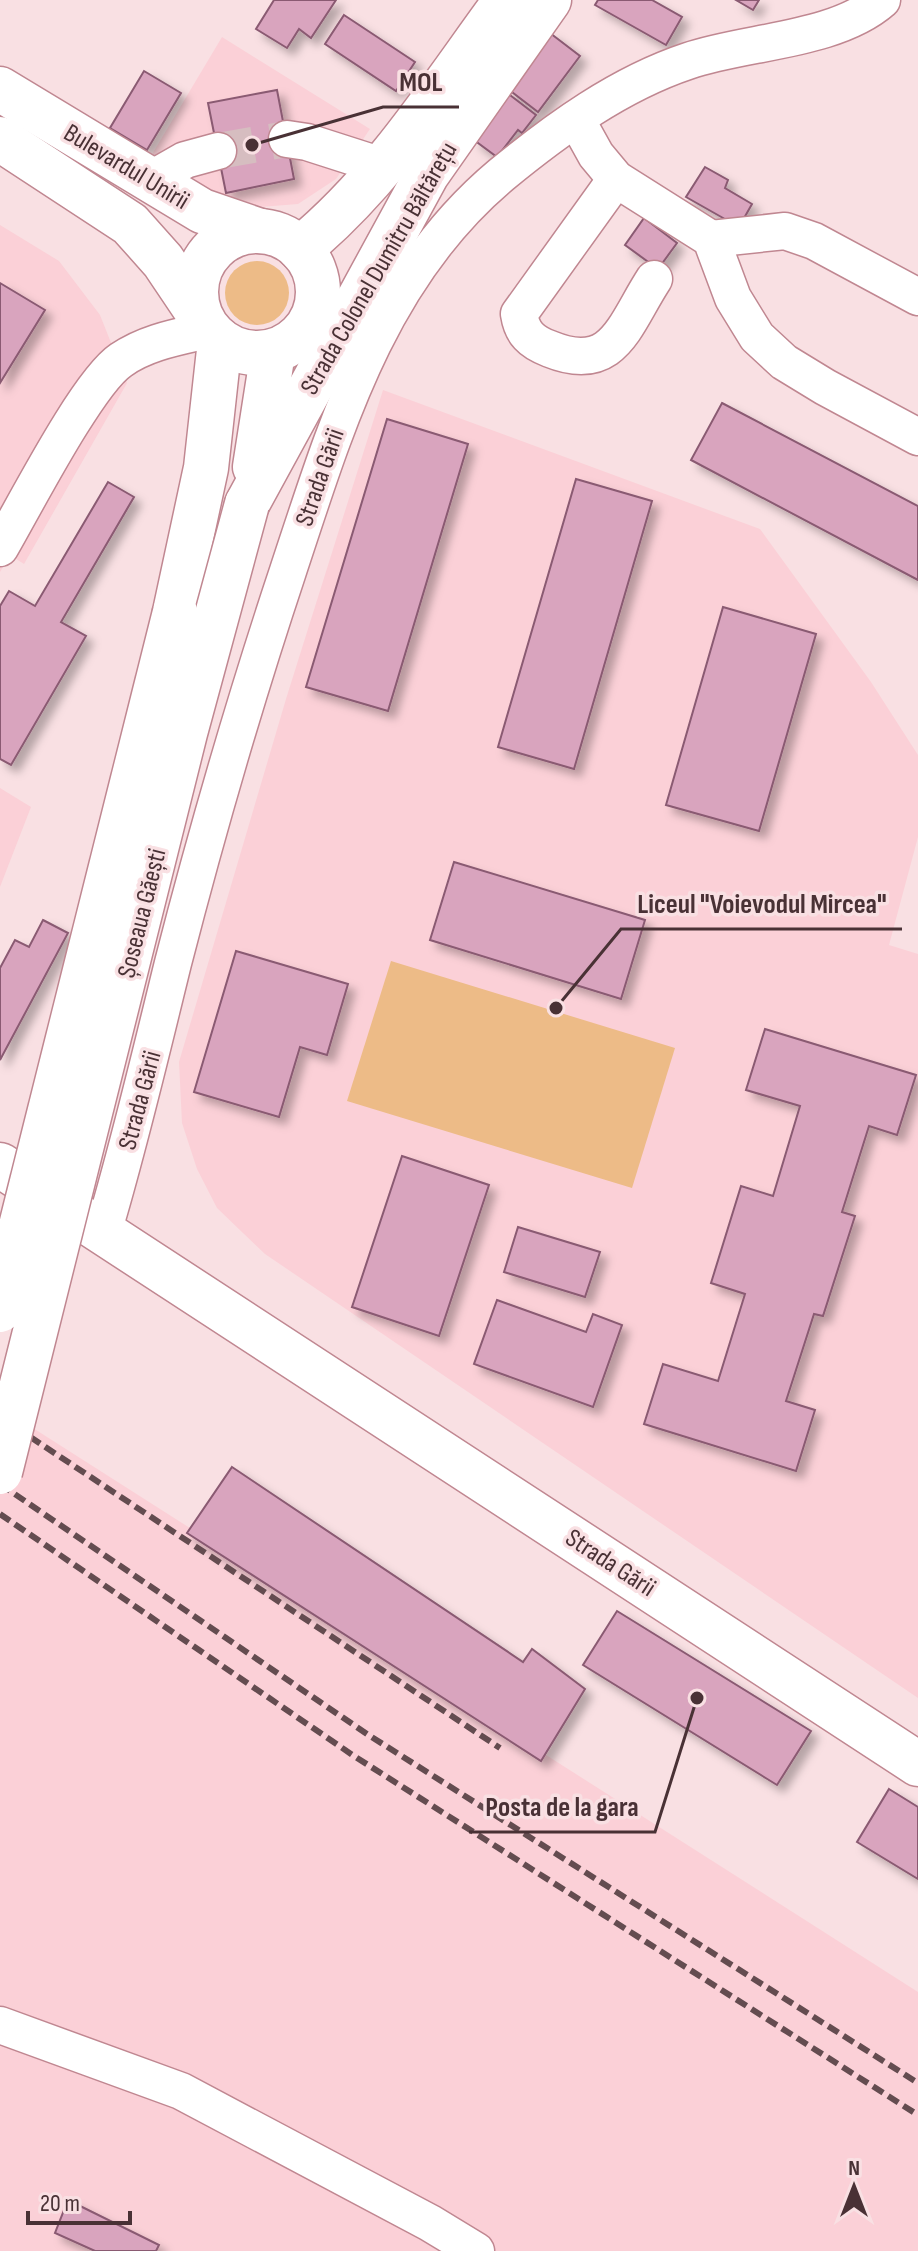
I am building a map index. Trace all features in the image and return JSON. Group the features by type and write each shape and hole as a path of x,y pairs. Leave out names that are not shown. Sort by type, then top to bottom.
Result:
{"main road":[{"name":"Strada Colonel Dumitru Băltărețu","path":"247,504 406,170 506,0"},
{"name":"Strada Colonel Dumitru Băltărețu","path":"300,249 406,170 549,0"},
{"name":"Bulevardul Unirii","path":"0,89 202,211 260,231"},
{"name":"Bulevardul Unirii","path":"0,139 130,224 163,261 210,329"},
{"path":"318,296 315,273 300,249 281,236 260,231 228,239 207,257 196,284 210,329 243,352 273,352 293,342 306,330 318,296 406,170"},
{"name":"Șoseaua Găești","path":"0,1310 200,498 210,329"},
{"name":"Șoseaua Găești","path":"0,1472 182,748 247,504 273,352"},
{"name":"Strada Gării","path":"0,1165 104,1229 918,1764"}],"street":[{"name":"Strada Gării","path":"104,1229 243,712 357,372 404,288 451,225 500,176 576,119 636,83 678,64 815,30 850,19 882,0"},
{"path":"576,119 596,155 616,179 711,239 733,298 757,337 784,362 918,437"},
{"path":"287,139 406,170"},
{"path":"150,180 185,160 218,151"},
{"path":"616,179 519,314 522,330 537,344 571,358 594,358 610,348 654,279"},
{"path":"711,239 785,231 814,241 918,297"},
{"path":"0,548 92,392 118,362 153,343 210,329"},
{"path":"0,2025 181,2091 476,2251"}],"shaded area":[{"path":"222,37 370,129 336,179 298,204 236,209 145,166"},
{"path":"0,225 59,261 100,315 127,383 24,564 10,555 0,572"},
{"path":"257,261 280,270 289,293 280,316 257,325 234,316 225,293 234,270"},
{"path":"383,390 760,529 871,682 918,755 918,837 889,945 918,954 918,1698 265,1254 217,1208 197,1169 182,1123 179,1062 286,699"},
{"path":"0,788 31,807 0,887"},
{"path":"391,961 675,1048 632,1188 347,1101"},
{"path":"0,1407 918,1992 918,2251 0,2251"}],"building":[{"path":"274,0 336,0 311,38 299,29 287,48 256,29"},
{"path":"598,0 652,0 682,17 666,45 595,5"},
{"path":"736,0 759,0 753,10"},
{"path":"344,15 415,62 396,91 325,44"},
{"path":"550,33 580,56 538,112 508,89"},
{"path":"144,71 181,93 147,150 110,128"},
{"path":"277,90 294,179 226,193 208,103"},
{"path":"506,92 536,115 522,133 518,130 497,157 474,140"},
{"path":"705,167 728,180 725,188 752,204 739,227 686,197"},
{"path":"644,218 677,243 658,269 625,245"},
{"path":"0,283 45,310 0,383"},
{"path":"722,403 918,506 918,580 691,460"},
{"path":"387,419 468,444 388,711 306,687"},
{"path":"576,479 652,501 574,769 498,747"},
{"path":"108,482 134,497 61,622 86,636 11,765 0,759 0,606 9,591 35,606"},
{"path":"723,607 816,634 759,831 666,805"},
{"path":"454,862 645,920 621,999 430,940"},
{"path":"43,920 68,933 0,1060 0,968 15,940 29,947"},
{"path":"236,951 348,984 327,1055 300,1047 279,1117 194,1092"},
{"path":"765,1029 916,1075 897,1135 869,1126 842,1212 855,1216 823,1316 814,1314 786,1401 815,1410 796,1471 644,1424 663,1364 718,1381 745,1294 711,1283 741,1186 773,1196 800,1106 746,1090"},
{"path":"402,1156 489,1185 439,1336 352,1307"},
{"path":"518,1227 600,1252 585,1297 504,1272"},
{"path":"497,1300 586,1332 593,1314 622,1325 593,1407 474,1364"},
{"path":"232,1467 523,1662 532,1649 585,1689 541,1761 187,1533"},
{"path":"617,1611 811,1731 777,1785 583,1665"},
{"path":"889,1789 918,1807 918,1879 857,1842"},
{"path":"68,2200 159,2245 156,2251 95,2251 55,2233"}],"tunnel":[{"path":"218,151 287,139"}],"railway":[{"path":"0,1417 500,1748"},
{"path":"0,1484 367,1734 918,2083"},
{"path":"0,1514 354,1756 918,2115"}],"place":[{"name":"MOL","path":"252,145"},
{"name":"Liceul \"Voievodul Mircea\"","path":"556,1008"},
{"name":"Posta de la gara","path":"697,1698"}]}
